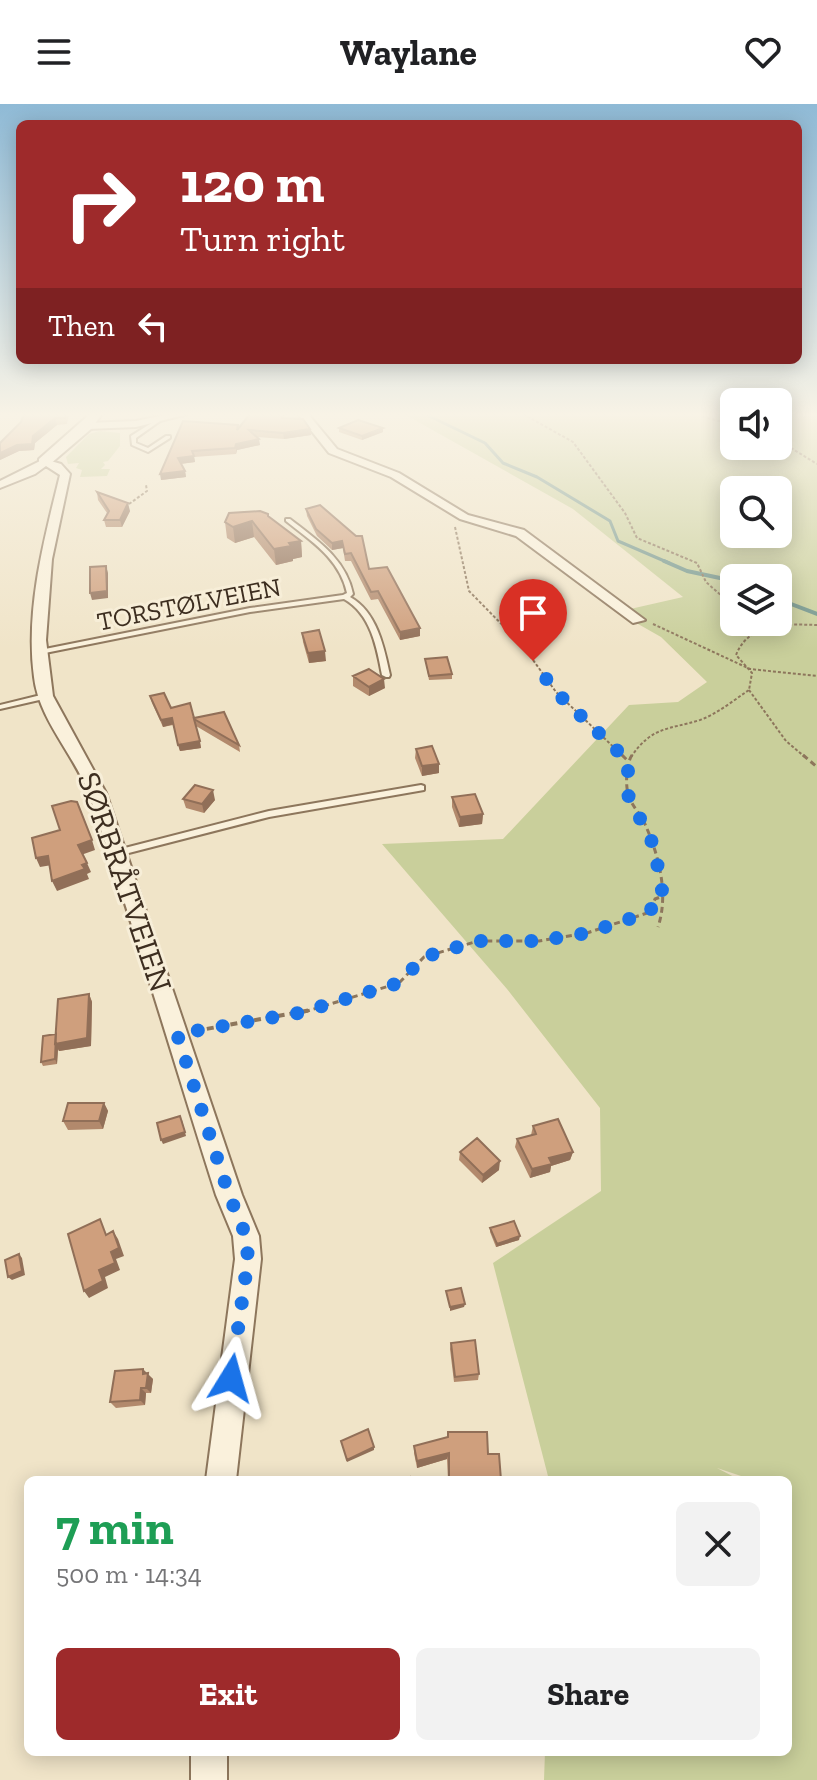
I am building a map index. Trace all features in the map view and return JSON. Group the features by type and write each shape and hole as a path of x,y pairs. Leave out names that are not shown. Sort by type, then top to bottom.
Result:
{"street":[{"name":"SØRBRÅTVEIEN","path":"61,492 46,559 40,652 45,696 87,771 117,853 229,1195 246,1236 248,1259 221,1476"},
{"path":"423,492 464,517 520,533 638,620"},
{"path":"209,1756 209,1780"}],"lane":[{"path":"288,520 339,566 350,588 350,594 345,597"},
{"name":"TORSTØLVEIEN","path":"40,652 250,610 345,597"},
{"path":"345,597 357,603 369,624 386,675"},
{"path":"0,707 45,696"},
{"path":"117,853 269,814 421,788"}],"path":[{"path":"129,504 145,492"},
{"path":"610,492 625,513 637,538 697,563 703,576 720,593"},
{"path":"458,518 454,532 469,591 523,646 556,692 628,761"},
{"path":"638,620 654,624 750,669 817,676"},
{"path":"792,626 817,625"},
{"path":"749,636 743,640 736,655 750,669 749,690 786,741 817,767"},
{"path":"658,927 664,908 654,846 628,795 628,761 643,739 664,728 703,719 749,690"},
{"path":"177,1034 299,1013 399,983 424,957 478,941 539,941 587,933 650,912 655,899 663,896"}],"green space":[{"path":"543,492 720,492 720,548 792,548 792,492 817,492 817,1780 544,1780 545,1756 792,1756 792,1476 741,1476 717,1468 732,1476 548,1476 493,1263 601,1191 600,1108 507,989 382,844 503,839 629,705 678,702 707,682 661,637 617,612 683,597 573,509"}],"building":[{"path":"97,492 128,503 120,520 104,520 109,511"},
{"path":"320,505 356,536 362,536 369,569 387,567 420,628 400,632 378,591 371,592 351,553 345,554 342,541 332,543 316,529 306,509"},
{"path":"260,511 301,541 274,549 252,521 233,527 225,522 229,513"},
{"path":"106,566 107,591 90,593 90,567"},
{"path":"319,630 325,651 308,653 302,633"},
{"path":"447,657 452,674 429,676 425,659"},
{"path":"369,669 384,679 369,687 353,676"},
{"path":"164,693 171,708 190,703 194,718 224,712 239,745 194,719 200,741 178,745 172,718 161,720 150,696"},
{"path":"432,746 439,764 422,766 416,749"},
{"path":"195,785 213,790 202,804 183,799"},
{"path":"475,794 483,814 460,817 452,797"},
{"path":"77,802 92,840 78,845 87,863 82,865 85,869 52,881 48,856 36,858 32,838 60,830 52,806"},
{"path":"89,994 87,1038 55,1044 58,999"},
{"path":"56,1034 55,1059 41,1062 43,1036"},
{"path":"68,1103 104,1103 99,1121 63,1121"},
{"path":"180,1116 185,1132 161,1140 157,1123"},
{"path":"558,1119 573,1152 549,1158 552,1164 532,1169 517,1139 536,1134 533,1126"},
{"path":"477,1138 500,1161 483,1175 460,1152"},
{"path":"100,1219 106,1235 113,1231 119,1248 111,1252 115,1263 99,1270 103,1281 84,1291 68,1234"},
{"path":"514,1221 520,1236 497,1244 490,1228"},
{"path":"19,1254 22,1271 8,1277 5,1260"},
{"path":"461,1288 465,1304 450,1307 446,1291"},
{"path":"475,1340 479,1374 455,1377 451,1343"},
{"path":"143,1369 143,1374 148,1373 146,1388 141,1388 140,1400 110,1402 115,1371"},
{"path":"368,1429 374,1447 347,1460 341,1441"},
{"path":"448,1432 487,1432 488,1454 499,1454 501,1476 449,1476 449,1453 417,1461 414,1446 448,1437"}],"waterway":[{"path":"562,492 610,521 618,541 669,563"},
{"path":"664,561 687,571 720,578"},
{"path":"792,604 817,614"}],"route":[{"path":"231,1378 248,1259 246,1236 229,1195 177,1034 299,1013 399,983 424,957 478,941 539,941 587,933 650,912 655,899 663,896 654,846 628,795 628,761 593,731 574,706 542,676 533,661"}]}
